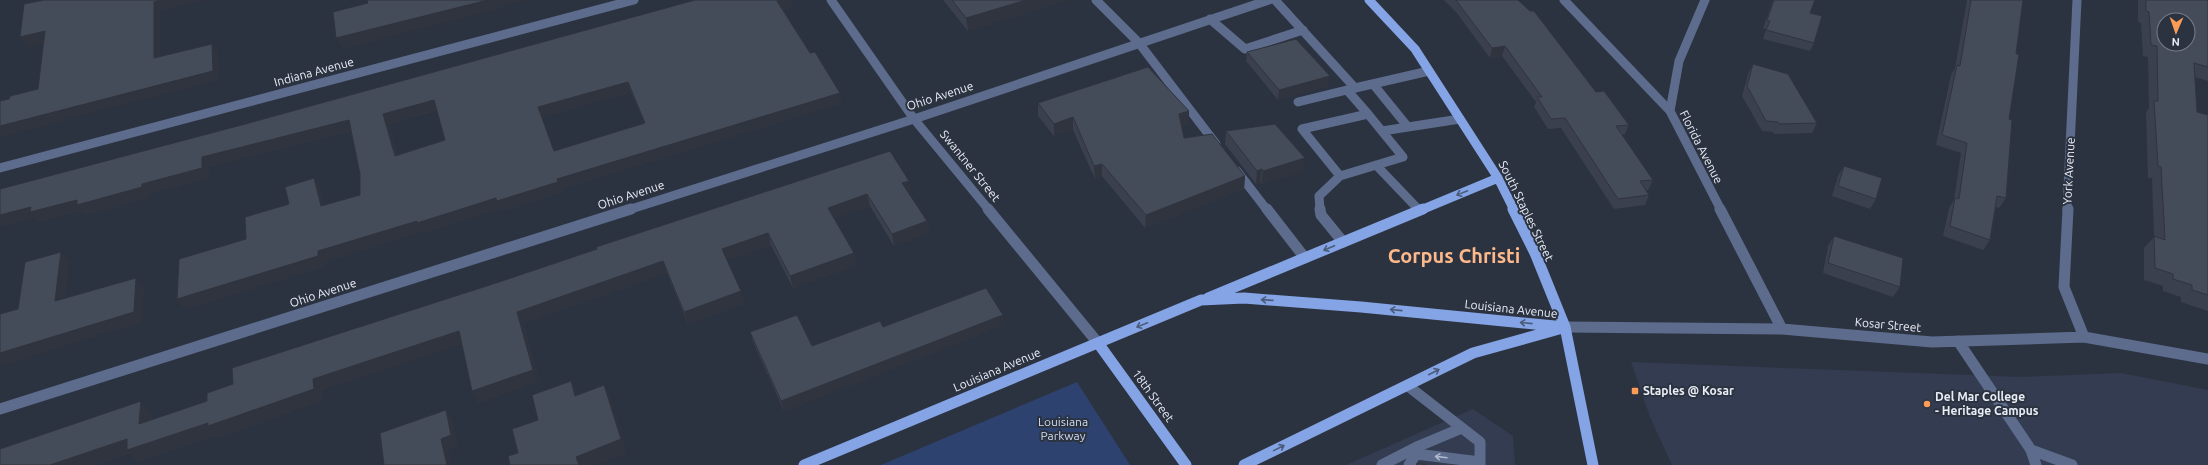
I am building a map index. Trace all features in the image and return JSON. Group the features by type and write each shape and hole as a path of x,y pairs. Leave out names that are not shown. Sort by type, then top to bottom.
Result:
{"main road":[{"name":"South Staples Street","path":"1369,0 1415,49 1498,178 1535,253 1565,327 1593,465"},
{"name":"Louisiana Avenue","path":"804,465 1498,178"},
{"name":"Louisiana Avenue","path":"1201,300 1244,298 1361,307 1565,327"},
{"name":"Louisiana Avenue","path":"1244,465 1473,353 1565,327"},
{"name":"18th Street","path":"1098,343 1186,465"}],"street":[{"name":"Indiana Avenue","path":"0,168 634,0"},
{"name":"Swantner Street","path":"831,0 914,119 1098,343"},
{"path":"1096,0 1139,43 1220,149"},
{"name":"Ohio Avenue","path":"0,409 914,119 1269,0"},
{"path":"1275,0 1303,30 1351,89 1368,114 1403,157 1340,176 1319,196 1321,215 1343,242"},
{"name":"Florida Avenue","path":"1564,0 1670,111 1782,329"},
{"path":"1670,111 1679,61 1705,0"},
{"name":"York Avenue","path":"2077,0 2064,286 2084,337"},
{"path":"1210,19 1245,49 1303,30"},
{"path":"1298,102 1429,71"},
{"path":"1373,84 1408,127"},
{"path":"1340,176 1302,129 1368,114"},
{"path":"1382,131 1460,119"},
{"path":"1230,161 1305,258"},
{"path":"1376,165 1418,210"},
{"name":"Kosar Street","path":"1565,327 1782,329 1932,342 2084,337 2208,359"},
{"path":"1958,341 2031,450 2036,465"},
{"path":"1408,386 1480,442 1480,463 1416,454 1409,465"},
{"path":"1382,465 1419,446 1462,428"},
{"path":"2031,450 2072,465"}],"shaded area":[{"name":"Del Mar College - Heritage Campus","path":"1631,362 2022,377 2121,373 2208,390 2208,465 1672,465 1650,417"},
{"path":"1473,409 1513,436 1515,465 1346,465"}],"green space":[{"name":"Louisiana Parkway","path":"1077,382 1130,465 881,465"}],"building":[{"path":"44,0 162,0 154,2 154,58 212,44 213,71 0,126 0,101 9,99 10,96 38,89 45,31 20,37 24,4"},
{"path":"367,0 488,0 336,38 333,12 368,3"},
{"path":"695,0 782,0 777,1 810,53 815,52 840,93 557,179 558,182 497,201 496,198 417,223 417,221 318,251 318,256 177,299 179,259 246,239 245,217 289,204 285,187 314,178 321,206 360,195 360,174 349,120 202,157 202,168 142,184 142,187 77,205 77,200 30,212 31,207 0,215 0,189 249,123","holes":["628,82 645,123 554,151 538,107","434,100 445,140 395,156 383,114"]},
{"path":"952,0 1026,0 966,18"},
{"path":"1456,0 1518,0 1530,11 1534,11 1596,92 1604,91 1629,125 1616,126 1653,180 1640,181 1649,195 1618,199 1565,118 1551,119 1537,97 1542,97 1505,46 1492,48"},
{"path":"1774,0 1815,0 1810,13 1822,16 1814,43 1766,30 1770,21 1767,20"},
{"path":"1971,0 2023,0 2016,54 2019,54 2009,119 2012,120 2006,198 1997,196 1990,240 1950,226 1955,198 1959,199 1967,143 1942,135 1957,65 1960,66"},
{"path":"2146,0 2208,0 2208,67 2194,63 2197,112 2208,115 2208,295 2192,290 2192,285 2173,279 2173,274 2155,268 2154,236 2165,240 2161,167 2158,166 2154,101 2158,101 2157,52 2196,52 2196,12 2156,12 2156,46 2151,45 2149,12 2146,11"},
{"path":"1296,39 1330,76 1279,90 1247,52"},
{"path":"1753,64 1788,74 1817,123 1779,124 1778,122 1766,121 1747,86"},
{"path":"1148,67 1189,111 1179,114 1184,138 1212,134 1245,176 1146,215 1102,164 1094,166 1073,117 1054,124 1038,103"},
{"path":"1275,124 1305,158 1263,171 1262,169 1257,171 1226,131"},
{"path":"890,151 909,181 902,183 927,221 892,234 867,194 828,208 854,253 790,276 768,233 722,249 741,291 684,312 663,261 517,312 533,370 472,391 459,331 313,379 314,389 208,426 208,423 127,450 127,439 50,465 0,465 0,449 141,401 139,424 207,401 207,393 233,384 232,368 502,281 597,249 596,247"},
{"path":"1844,166 1882,178 1876,199 1838,186"},
{"path":"1834,236 1903,258 1900,287 1828,263"},
{"path":"61,252 55,301 136,278 134,312 0,353 0,314 18,309 25,262"},
{"path":"986,288 1003,315 781,401 750,332 797,315 812,346 880,321 883,327"},
{"path":"571,381 575,396 604,385 621,439 576,457 579,465 510,465 508,456 518,453 512,429 538,420 532,395"},
{"path":"446,410 451,435 441,439 447,465 384,465 380,433"}],"place":[{"name":"Staples @ Kosar","path":"1635,391"},
{"name":"Del Mar College - Heritage Campus","path":"1927,404"}],"district":[{"name":"Corpus Christi","path":"1454,256"}]}
